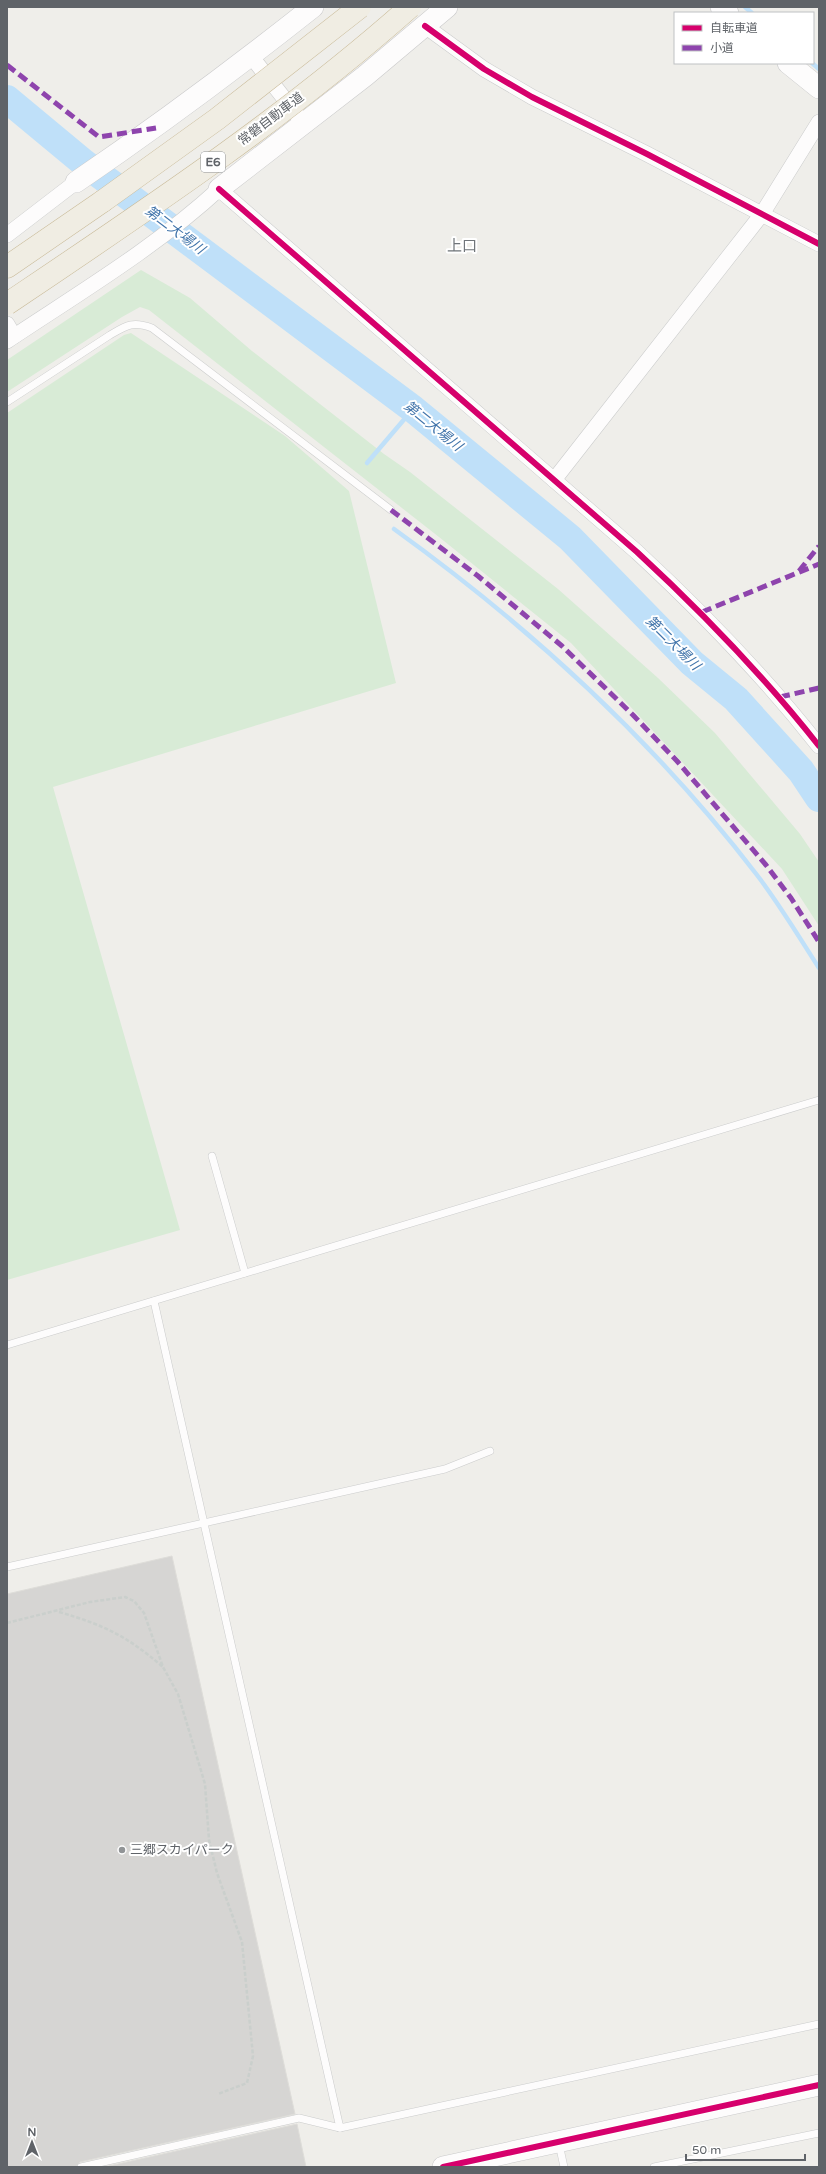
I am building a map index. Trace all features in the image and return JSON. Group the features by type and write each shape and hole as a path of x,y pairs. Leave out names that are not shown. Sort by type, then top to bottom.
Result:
{"highway":[{"name":"E6","path":"7,267 217,119 360,7"},
{"name":"常磐自動車道","path":"7,304 123,225 236,145 324,79 410,7"}],"street":[{"path":"7,235 76,182 156,128 313,7"},
{"path":"9,333 154,242 304,124 447,7"},
{"path":"425,26 484,69 532,97 647,154 819,244"},
{"path":"251,56 304,124"},
{"path":"789,64 819,88"},
{"path":"554,480 762,214 819,122"},
{"path":"220,189 637,552 702,612 780,697 819,746"},
{"path":"443,2167 819,2085"}],"lane":[{"path":"7,402 110,334 127,325 140,324 152,328 391,510"},
{"path":"7,1345 819,1100"},
{"path":"212,1156 245,1273"},
{"path":"154,1301 340,2128"},
{"path":"7,1567 445,1469 490,1451"},
{"path":"81,2167 299,2118 340,2128 819,2024"},
{"path":"654,2167 819,2133"},
{"path":"559,2142 564,2167"}],"path":[{"path":"7,1623 58,1612 90,1602 125,1597 134,1601 144,1613 163,1667 178,1694 205,1784 209,1840 217,1872 242,1942 253,2056 247,2083 218,2094"},
{"path":"58,1612 90,1621 125,1637 163,1667"}],"green space":[{"path":"141,270 190,298 252,351 384,454 410,472 558,589 658,678 715,733 800,834 819,862 819,926 782,869 571,643 439,537 149,310 140,307 122,317 7,392 7,360"},
{"path":"131,333 285,436 349,491 396,683 53,787 180,1230 7,1280 7,413 124,335"}],"building":[{"name":"三郷スカイパーク","path":"172,1556 295,2114 80,2162 76,2167 7,2167 7,1594"},
{"path":"297,2124 306,2167 104,2167"}],"waterway":[{"path":"745,7 751,12"},
{"path":"813,64 819,69"},
{"name":"第二大場川","path":"7,99 84,163 413,409 570,538 692,663 736,699 801,771 819,798"},
{"path":"367,463 413,409"},
{"path":"394,529 494,606 542,646 633,733 718,826 757,875 819,968"}],"marked path":[{"path":"7,65 99,137 156,128"},
{"path":"391,510 478,576 562,646 633,715 677,761 766,865 791,898 819,942"},
{"path":"799,571 819,546"},
{"path":"702,612 819,564"},
{"path":"780,697 819,688"}],"cycle path":[{"path":"425,26 484,69 532,97 647,154 819,244"},
{"path":"219,189 637,552 732,645 776,694 819,746"},
{"path":"443,2167 819,2085"}],"place":[{"name":"三郷スカイパーク","path":"122,1850"}],"district":[{"name":"上口","path":"462,246"}]}
